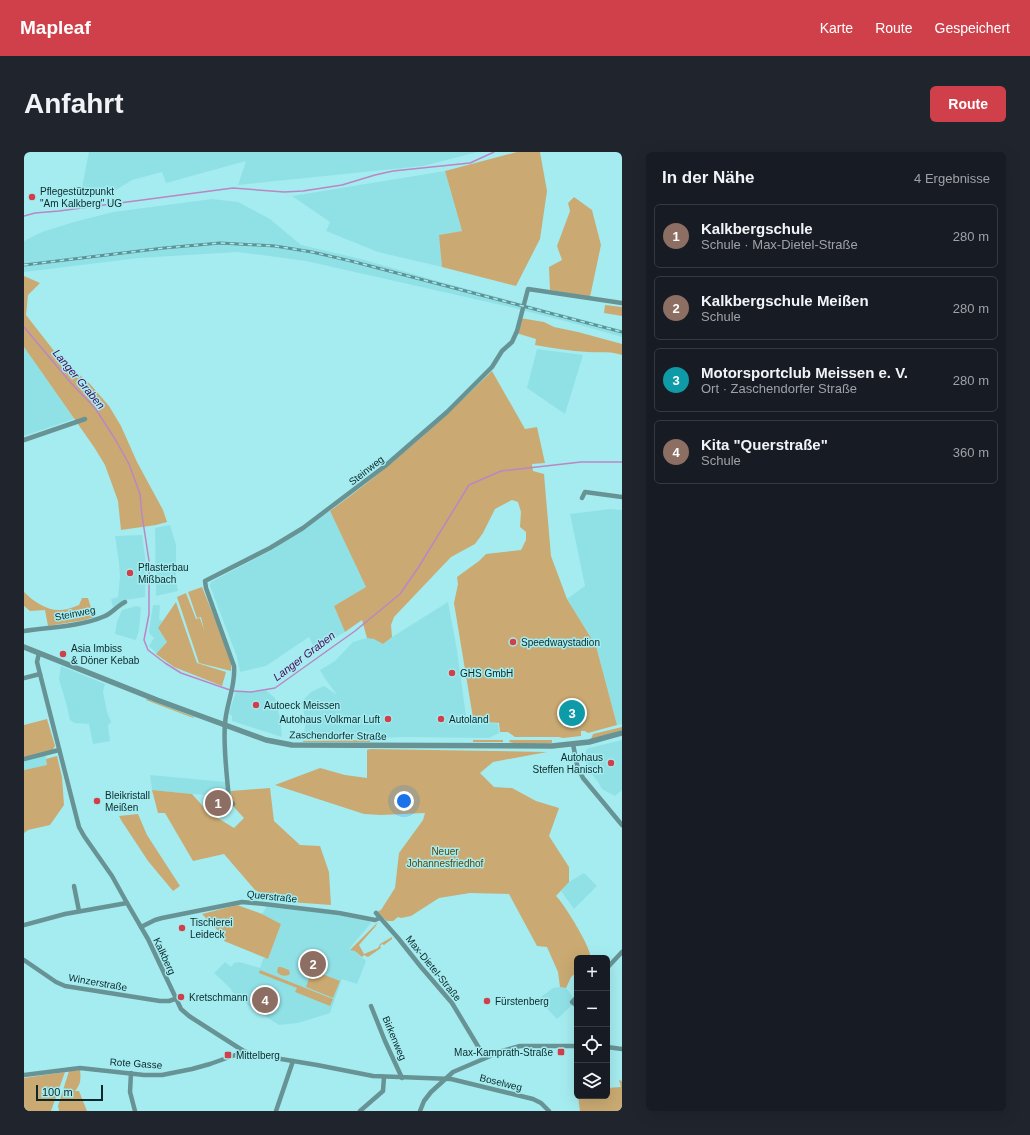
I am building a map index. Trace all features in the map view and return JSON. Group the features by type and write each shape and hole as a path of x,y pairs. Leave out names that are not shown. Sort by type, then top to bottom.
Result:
{"street":[{"name":"Steinweg","path":"225,725 233,684 233,660 215,614 205,581 270,548 303,528 385,466 441,417 492,367 502,352 512,342 518,331 528,289 622,303"},
{"path":"24,440 85,419"},
{"path":"582,498 585,492 622,498"},
{"name":"Steinweg","path":"24,631 74,624 104,617 125,602"},
{"name":"Zaschendorfer Straße","path":"24,647 145,696 266,740 296,745 531,747 572,744 622,733"},
{"name":"Kalkberg","path":"39,653 37,660 40,674 79,827 112,876 141,927 181,1009 189,1016 242,1050 251,1054 384,1077 444,1079"},
{"path":"24,678 40,674"},
{"path":"225,725 229,799 233,804"},
{"path":"572,744 579,770 622,825"},
{"path":"24,759 59,750"},
{"path":"74,886 79,911"},
{"name":"Querstraße","path":"141,927 162,918 242,902 339,913 375,920 380,918"},
{"path":"24,925 79,911 127,903"},
{"name":"Max-Dietel-Straße","path":"376,913 398,938 420,968 452,1003 485,1058"},
{"path":"610,965 622,952"},
{"name":"Winzerstraße","path":"24,960 56,982 72,988 160,1001 175,999"},
{"name":"Birkenweg","path":"371,1006 402,1078"},
{"path":"420,1111 424,1101 444,1079 453,1072 485,1058 520,1046 574,1046"},
{"path":"610,1047 622,1049"},
{"name":"Rote Gasse","path":"24,1075 80,1068 153,1075 171,1074 210,1064 238,1054 242,1050"},
{"path":"276,1110 293,1061"},
{"path":"131,1073 130,1092 135,1111"},
{"path":"360,1111 379,1096 384,1088 384,1077"},
{"name":"Boselweg","path":"444,1079 451,1079 533,1099 541,1103 549,1111"}],"shaded area":[{"path":"89,152 478,152 423,166 238,185 246,161 166,183 162,172 132,180 108,195 80,197"},
{"path":"445,171 462,231 440,235 442,267 378,252 326,231 330,222 292,196"},
{"path":"212,199 238,202 270,219 301,245 361,259 622,330 622,337 510,307 306,261 238,252 139,258 24,272 24,241 42,232 113,212"},
{"path":"24,347 74,419 24,436"},
{"path":"537,349 583,355 565,414 527,388"},
{"path":"610,509 622,510 622,724 617,725 596,646 567,599 585,586 570,514"},
{"path":"330,511 366,587 334,606 345,632 315,650 309,637 266,666 240,672 237,657 210,586 211,582 272,550"},
{"path":"170,525 176,545 176,580 178,591 156,596 155,528"},
{"path":"142,535 146,564 145,597 125,600 113,607 111,599 118,597 120,577 115,536"},
{"path":"448,602 457,650 466,716 485,722 498,724 499,733 489,738 404,737 326,740 303,739 306,721 301,702 311,692 324,686 337,695 320,670 335,661 353,642 367,638 374,638 383,644"},
{"path":"153,605 160,605 159,619 163,621 158,628 167,642 157,654 149,646 154,638 149,631"},
{"path":"136,606 141,607 139,630 136,640 115,634 117,622 122,610"},
{"path":"61,666 105,684 103,692 107,712 111,722 108,725 110,741 93,744 89,724 75,723 70,720 59,679"},
{"path":"266,690 275,698 280,718 282,737 232,721 232,716 229,713 236,691 251,692"},
{"path":"622,740 622,790 615,796 602,789 587,768 585,755 586,750 589,748"},
{"path":"45,752 48,765 24,770 24,756"},
{"path":"150,775 226,782 226,796 152,790"},
{"path":"584,873 597,886 574,909 561,891 569,882"},
{"path":"267,906 334,914 369,921 371,923 349,949 355,951 366,961 357,984 342,979 330,1013 298,1023 279,1025 252,1008 231,991 232,990 214,973 225,962 231,967 234,963 239,962 260,968 264,957 268,959 281,924 262,914"},
{"path":"553,988 566,988 573,997 572,1005 557,1019 538,999"}],"green space":[{"path":"517,152 540,152 547,191 540,239 516,286 442,267 439,235 462,231 445,171"},
{"path":"574,197 592,210 601,245 590,297 550,290 549,267 562,260 557,246 570,211 568,203"},
{"path":"24,276 40,283 28,295 26,315 58,356 90,384 109,406 121,426 137,462 163,510 167,522 121,530 118,501 105,465 24,347"},
{"path":"605,305 622,307 622,316 604,313"},
{"path":"520,318 544,322 554,327 622,344 622,355 535,345 536,339 516,333"},
{"path":"492,371 525,429 537,427 545,463 532,464 533,471 544,474 551,556 567,599 596,646 617,725 588,733 581,731 581,736 563,738 515,737 508,732 500,732 499,723 485,722 473,718 454,603 458,584 457,577 486,554 521,550 526,540 526,532 520,527 521,512 518,502 512,500 495,509 483,533 475,544 451,557 394,617 391,625 392,637 383,644 374,639 367,638 362,620 345,632 334,606 366,587 330,511 352,495 414,444"},
{"path":"202,587 231,663 231,671 199,663 177,597 186,593 196,619 200,618 204,630 201,617 197,618 188,592"},
{"path":"24,592 41,605 56,610 66,610 79,605 82,598 88,598 94,617 85,620 48,626 45,610 30,611 24,606"},
{"path":"176,602 197,663 226,672 222,686 174,667 156,654 167,642 158,628"},
{"path":"147,699 194,717 194,718 146,700"},
{"path":"47,719 55,746 52,751 24,757 24,725"},
{"path":"622,727 622,730 591,739 593,734"},
{"path":"370,740 370,742 303,742 303,741"},
{"path":"473,740 503,740 503,742 473,742"},
{"path":"510,740 552,740 552,743 518,744 509,742"},
{"name":"Neuer Johannesfriedhof","path":"367,750 547,752 493,762 480,773 494,787 512,788 536,801 559,808 549,836 569,867 569,882 556,896 576,926 590,955 574,955 574,974 571,977 566,988 560,987 558,972 547,947 537,946 509,894 470,893 439,898 411,916 401,918 398,917 393,921 387,921 377,912 381,910 395,888 399,853 423,820 425,813 381,815 364,814 275,785 320,768 345,775 367,778"},
{"path":"57,756 62,777 64,805 50,825 28,830 24,833 24,770 47,765 46,759"},
{"path":"270,788 274,821 300,845 320,846 329,872 331,905 276,901 255,890 224,854 193,861 165,813 158,813 152,790 192,794 208,812 234,828 244,818 232,805 231,791"},
{"path":"138,814 147,835 180,886 173,891 148,861 119,816"},
{"path":"237,905 262,914 281,924 268,959 224,941 225,938 202,914"},
{"path":"378,922 359,945 364,954 378,948 380,944 392,937 392,939 384,945 382,944 380,946 381,948 368,957 364,955 362,957 355,951 350,950"},
{"path":"278,967 289,970 290,974 285,976 281,975 277,972"},
{"path":"260,970 333,999 330,1006 295,992 297,988 259,973"},
{"path":"312,970 340,981 333,998 306,987"},
{"path":"80,1070 80,1081 75,1091 79,1091 87,1111 59,1111 58,1106 69,1071"},
{"path":"65,1072 51,1111 24,1111 24,1078"},
{"path":"619,1080 622,1081 622,1111 580,1111 578,1099 610,1099 610,1088 621,1087"}],"waterway":[{"path":"24,216 35,213 233,188 284,192 303,191 342,185 393,171 470,163 494,152"},
{"name":"Langer Graben","path":"24,327 71,383 95,408 129,464 140,494 149,561 149,614 144,640 148,650 181,673 230,690"},
{"name":"Langer Graben","path":"233,691 251,692 275,688 355,631 400,594 418,568 469,485 501,471 581,462 622,462"}],"railway":[{"path":"24,265 164,248 220,243 275,246 312,252 351,261 622,332"}],"place":[{"name":"Pflegestützpunkt \"Am Kalkberg\" UG","path":"32,197"},
{"name":"Pflasterbau Mißbach","path":"130,573"},
{"name":"Speedwaystadion","path":"513,642"},
{"name":"Asia Imbiss & Döner Kebab","path":"63,654"},
{"name":"GHS GmbH","path":"452,673"},
{"name":"Autoeck Meissen","path":"256,705"},
{"name":"Motorsportclub Meissen e. V.","path":"572,713"},
{"name":"Autohaus Volkmar Luft","path":"388,719"},
{"name":"Autoland","path":"441,719"},
{"name":"Autohaus Steffen Hanisch","path":"611,763"},
{"name":"Bleikristall Meißen","path":"97,801"},
{"name":"Kalkbergschule","path":"218,803"},
{"name":"Tischlerei Leideck","path":"182,928"},
{"name":"Kalkbergschule Meißen","path":"313,964"},
{"name":"Kretschmann","path":"181,997"},
{"name":"Kita \"Querstraße\"","path":"265,1000"},
{"name":"Fürstenberg","path":"487,1001"},
{"name":"Max-Kamprath-Straße","path":"561,1052"},
{"name":"Mittelberg","path":"228,1055"}]}
